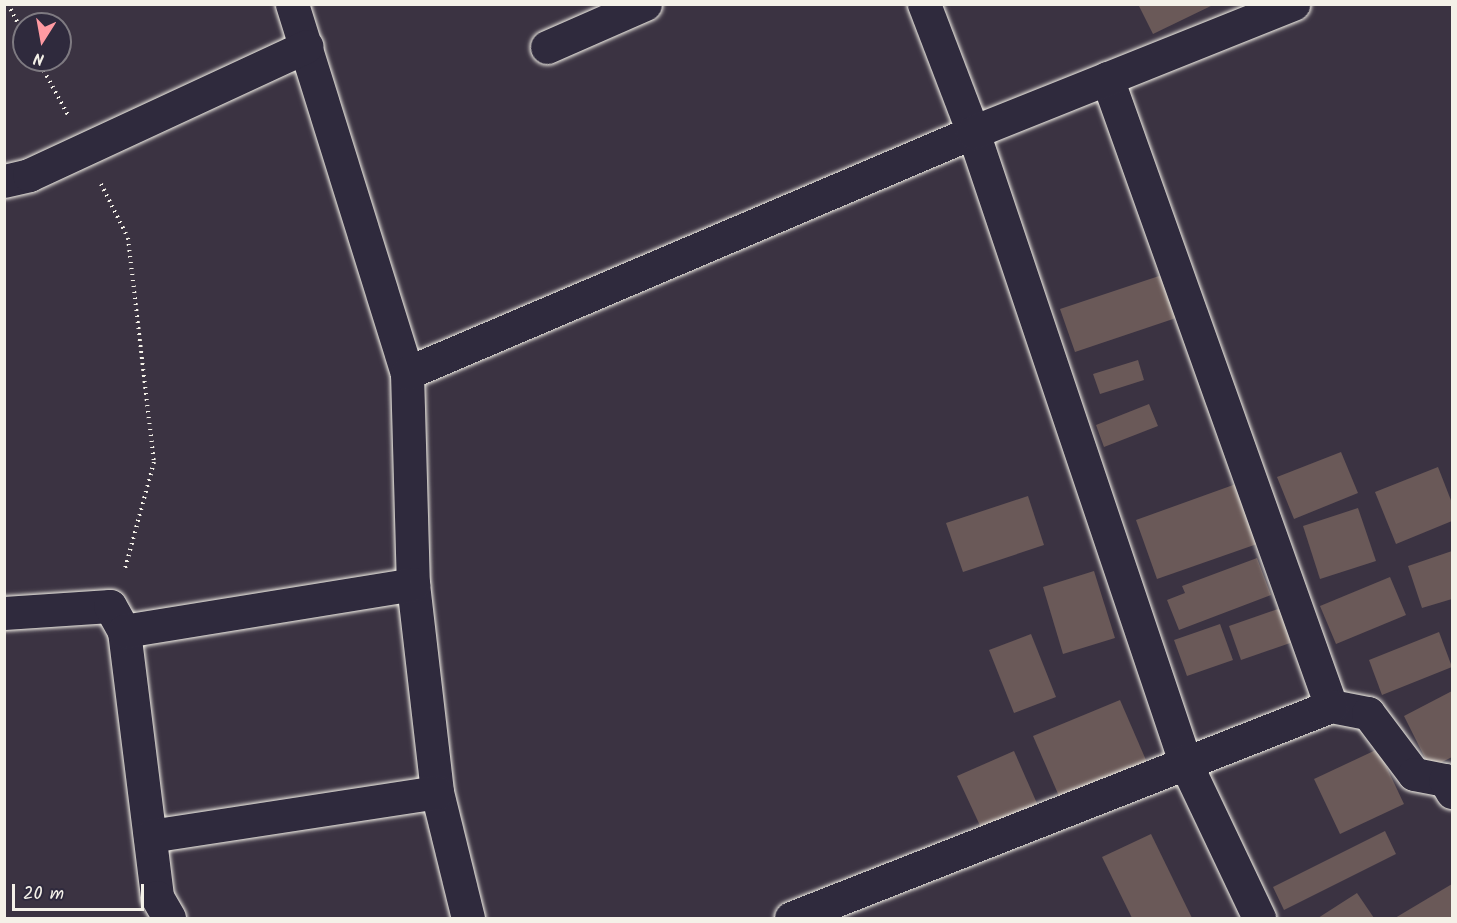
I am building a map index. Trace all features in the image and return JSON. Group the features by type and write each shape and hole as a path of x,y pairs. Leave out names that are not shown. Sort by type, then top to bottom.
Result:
{"street":[{"path":"292,4 307,46 407,373 413,584 436,792 468,918"},
{"path":"547,47 645,4"},
{"path":"924,4 973,132 1185,762 1259,918"},
{"path":"407,373 973,132 1293,4"},
{"path":"4,181 29,175 307,46"},
{"path":"1107,78 1331,706"},
{"path":"4,613 117,619 413,584"},
{"path":"117,619 157,897 169,918"},
{"path":"791,918 1331,706 1368,713 1414,774 1450,782"},
{"path":"150,836 436,792"}],"path":[{"path":"44,72 128,238 154,462 126,550 124,591 117,619"}],"building":[{"path":"1138,4 1215,4 1153,34"},
{"path":"1168,273 1182,316 1075,352 1060,309"},
{"path":"1138,360 1144,380 1100,394 1093,374"},
{"path":"1149,404 1158,426 1104,447 1096,425"},
{"path":"1341,452 1358,493 1294,519 1277,477"},
{"path":"1438,467 1452,503 1452,521 1396,544 1375,492"},
{"path":"1236,484 1257,544 1157,579 1136,520"},
{"path":"1028,496 1044,545 963,572 946,523"},
{"path":"1358,508 1376,561 1320,579 1303,526"},
{"path":"1452,551 1452,599 1422,608 1408,566"},
{"path":"1257,558 1271,595 1179,630 1167,600 1185,593 1182,586"},
{"path":"1094,571 1115,638 1063,654 1043,587"},
{"path":"1390,577 1406,615 1336,644 1320,606"},
{"path":"1281,608 1293,642 1241,660 1229,626"},
{"path":"1220,624 1233,660 1187,676 1174,640"},
{"path":"1439,632 1452,667 1382,695 1369,660"},
{"path":"1031,634 1056,697 1014,713 989,650"},
{"path":"1452,691 1452,757 1430,768 1404,716"},
{"path":"1120,700 1149,767 1062,803 1033,736"},
{"path":"1378,749 1404,804 1340,834 1314,779"},
{"path":"1014,751 1039,808 983,832 957,776"},
{"path":"1385,831 1396,854 1284,910 1273,887"},
{"path":"1151,834 1192,918 1132,918 1102,857"},
{"path":"1452,884 1452,918 1395,918"},
{"path":"1357,893 1374,918 1318,918"}]}
